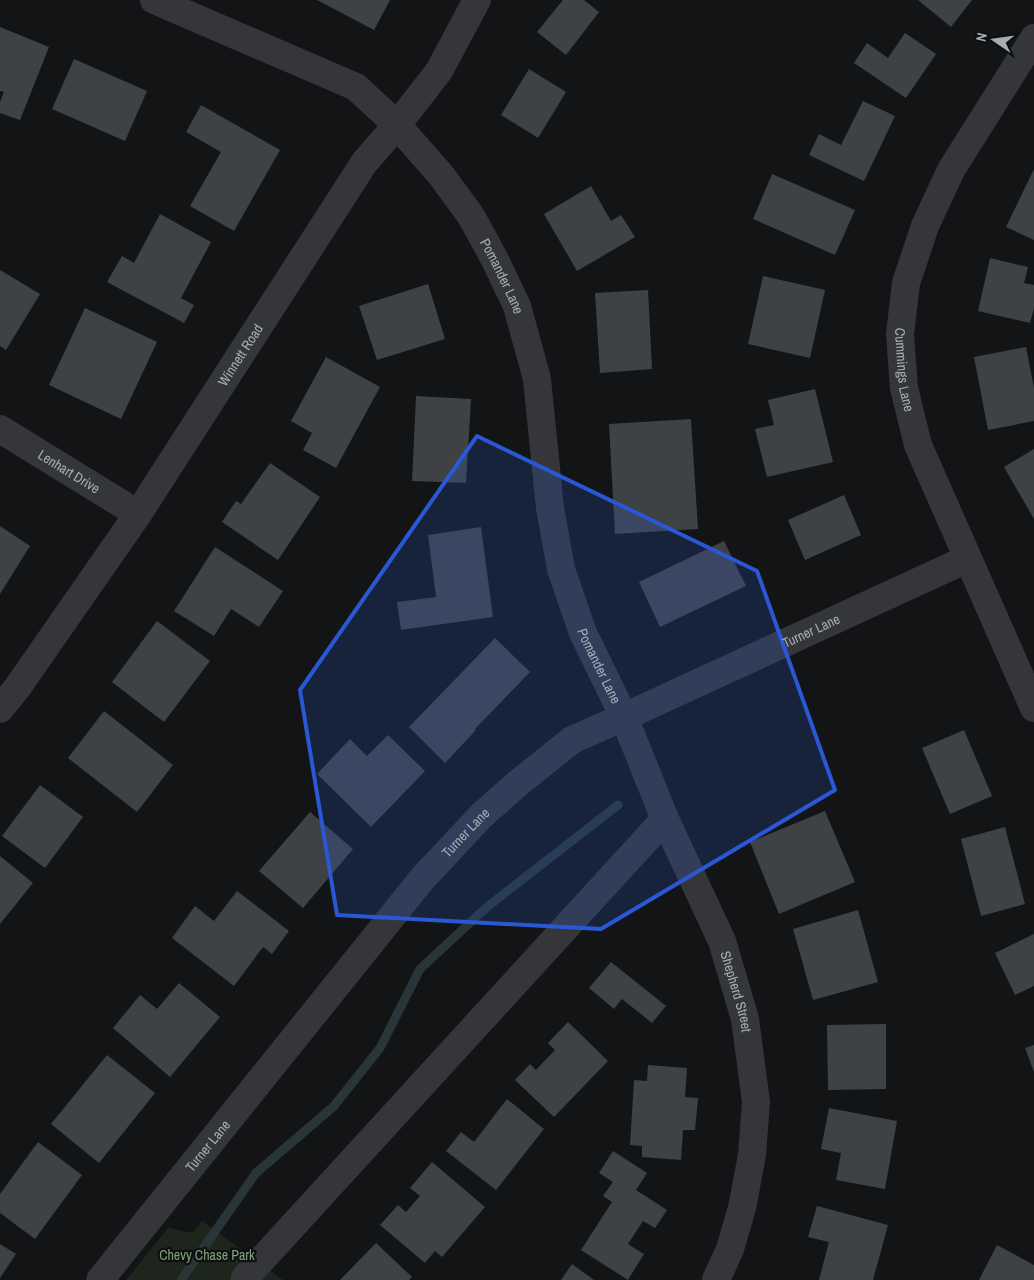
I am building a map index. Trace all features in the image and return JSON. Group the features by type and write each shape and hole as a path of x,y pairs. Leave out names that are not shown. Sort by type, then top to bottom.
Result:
{"street":[{"name":"Pomander Lane","path":"154,0 356,87 397,125 441,175 471,216 517,306 537,379 550,508 561,569 583,633 624,717"},
{"name":"Winnett Road","path":"0,709 17,688 138,514 364,163 397,125 438,71 477,0"},
{"name":"Cummings Lane","path":"1034,38 951,170 925,226 906,283 900,334 904,388 918,445 1034,708"},
{"name":"Lenhart Drive","path":"0,429 138,514"},
{"name":"Turner Lane","path":"100,1280 422,879 481,816 517,784 572,740 967,558"},
{"name":"Shepherd Street","path":"624,717 665,819 722,941 744,1019 756,1102 752,1155 742,1208 730,1249 716,1280"},
{"path":"245,1278 665,819"}],"highlighted area":[{"path":"477,436 757,571 835,790 601,929 337,915 300,690"}],"green space":[{"name":"Chevy Chase Park","path":"202,1221 283,1280 126,1280 168,1228 193,1233"}],"building":[{"path":"317,0 390,0 374,30"},
{"path":"563,0 584,0 599,12 566,55 537,32"},
{"path":"918,0 972,0 951,27"},
{"path":"0,27 49,47 20,120 0,113 0,102 4,92 0,91"},
{"path":"905,33 936,54 906,98 854,63 867,43 888,58"},
{"path":"74,59 147,91 125,141 52,109"},
{"path":"529,69 566,92 538,138 501,115"},
{"path":"863,101 895,116 864,181 809,155 819,134 841,145"},
{"path":"201,105 280,150 234,231 190,206 221,152 186,132"},
{"path":"1034,169 1034,240 1006,227"},
{"path":"772,174 855,210 835,255 753,219"},
{"path":"591,186 611,221 621,215 635,237 577,271 544,214"},
{"path":"160,214 211,242 181,298 194,305 184,323 107,282 122,256 134,263"},
{"path":"990,258 1028,267 1024,283 1034,285 1034,308 1030,323 978,311"},
{"path":"0,270 40,294 6,350 0,346"},
{"path":"763,276 825,290 810,358 748,344"},
{"path":"428,284 445,339 377,360 359,306"},
{"path":"648,290 652,369 600,373 595,293"},
{"path":"85,308 157,342 121,419 49,385"},
{"path":"1026,347 1034,388 1034,421 988,430 974,357"},
{"path":"326,357 380,387 336,468 303,450 312,433 291,421"},
{"path":"815,389 833,462 767,477 755,429 774,425 768,400"},
{"path":"416,396 471,399 466,483 412,481"},
{"path":"691,419 698,529 615,534 609,424"},
{"path":"1034,449 1034,519 1004,467"},
{"path":"270,463 320,497 278,560 222,522 236,501 241,504"},
{"path":"844,495 861,535 805,560 788,520"},
{"path":"0,526 30,546 0,594"},
{"path":"481,527 493,617 401,630 397,602 436,597 428,535"},
{"path":"724,541 746,586 660,627 639,582"},
{"path":"215,547 283,591 259,627 231,609 214,636 174,611"},
{"path":"157,621 210,661 164,722 112,682"},
{"path":"495,638 530,672 445,763 409,727"},
{"path":"104,711 173,765 137,812 68,758"},
{"path":"964,730 992,796 950,814 922,748"},
{"path":"388,735 425,771 371,827 317,774 350,739 367,756"},
{"path":"40,785 83,817 45,868 2,836"},
{"path":"825,811 855,882 779,914 750,842"},
{"path":"310,812 353,849 303,908 259,871"},
{"path":"1005,827 1025,904 981,916 961,839"},
{"path":"0,856 33,883 0,924"},
{"path":"237,891 289,931 272,954 263,947 234,986 172,938 195,906 214,921"},
{"path":"858,910 878,982 813,1000 793,929"},
{"path":"1034,934 1034,986 1015,995 995,953"},
{"path":"611,962 666,1006 652,1023 622,999 614,1009 589,988"},
{"path":"179,983 220,1017 170,1077 113,1028 140,995 157,1009"},
{"path":"568,1022 608,1061 554,1117 515,1080 530,1064 536,1070 555,1050 548,1043"},
{"path":"886,1024 886,1089 828,1090 827,1025"},
{"path":"1034,1045 1034,1072 1025,1048"},
{"path":"107,1055 155,1093 99,1163 51,1124"},
{"path":"648,1065 687,1068 685,1097 698,1098 695,1130 683,1130 681,1160 642,1157 642,1146 630,1145 634,1080 647,1081"},
{"path":"507,1099 544,1129 496,1190 446,1151 461,1132 474,1142"},
{"path":"829,1108 897,1121 885,1189 836,1180 841,1153 821,1149"},
{"path":"38,1142 82,1175 35,1239 0,1213 0,1194"},
{"path":"613,1151 647,1173 636,1190 667,1210 655,1228 643,1221 628,1244 644,1254 628,1280 581,1250 612,1202 603,1196 613,1182 599,1173"},
{"path":"432,1162 485,1207 442,1257 435,1251 425,1263 380,1225 398,1205 406,1212 420,1196 410,1188"},
{"path":"817,1206 888,1225 873,1280 819,1280 829,1242 808,1237"},
{"path":"376,1243 412,1277 409,1280 340,1280"},
{"path":"0,1244 16,1254 0,1278"},
{"path":"997,1245 1034,1265 1034,1280 979,1280"},
{"path":"572,1264 594,1280 561,1280"}],"waterway":[{"path":"181,1280 256,1173 334,1106 380,1048 420,969 487,907 618,805"}]}
